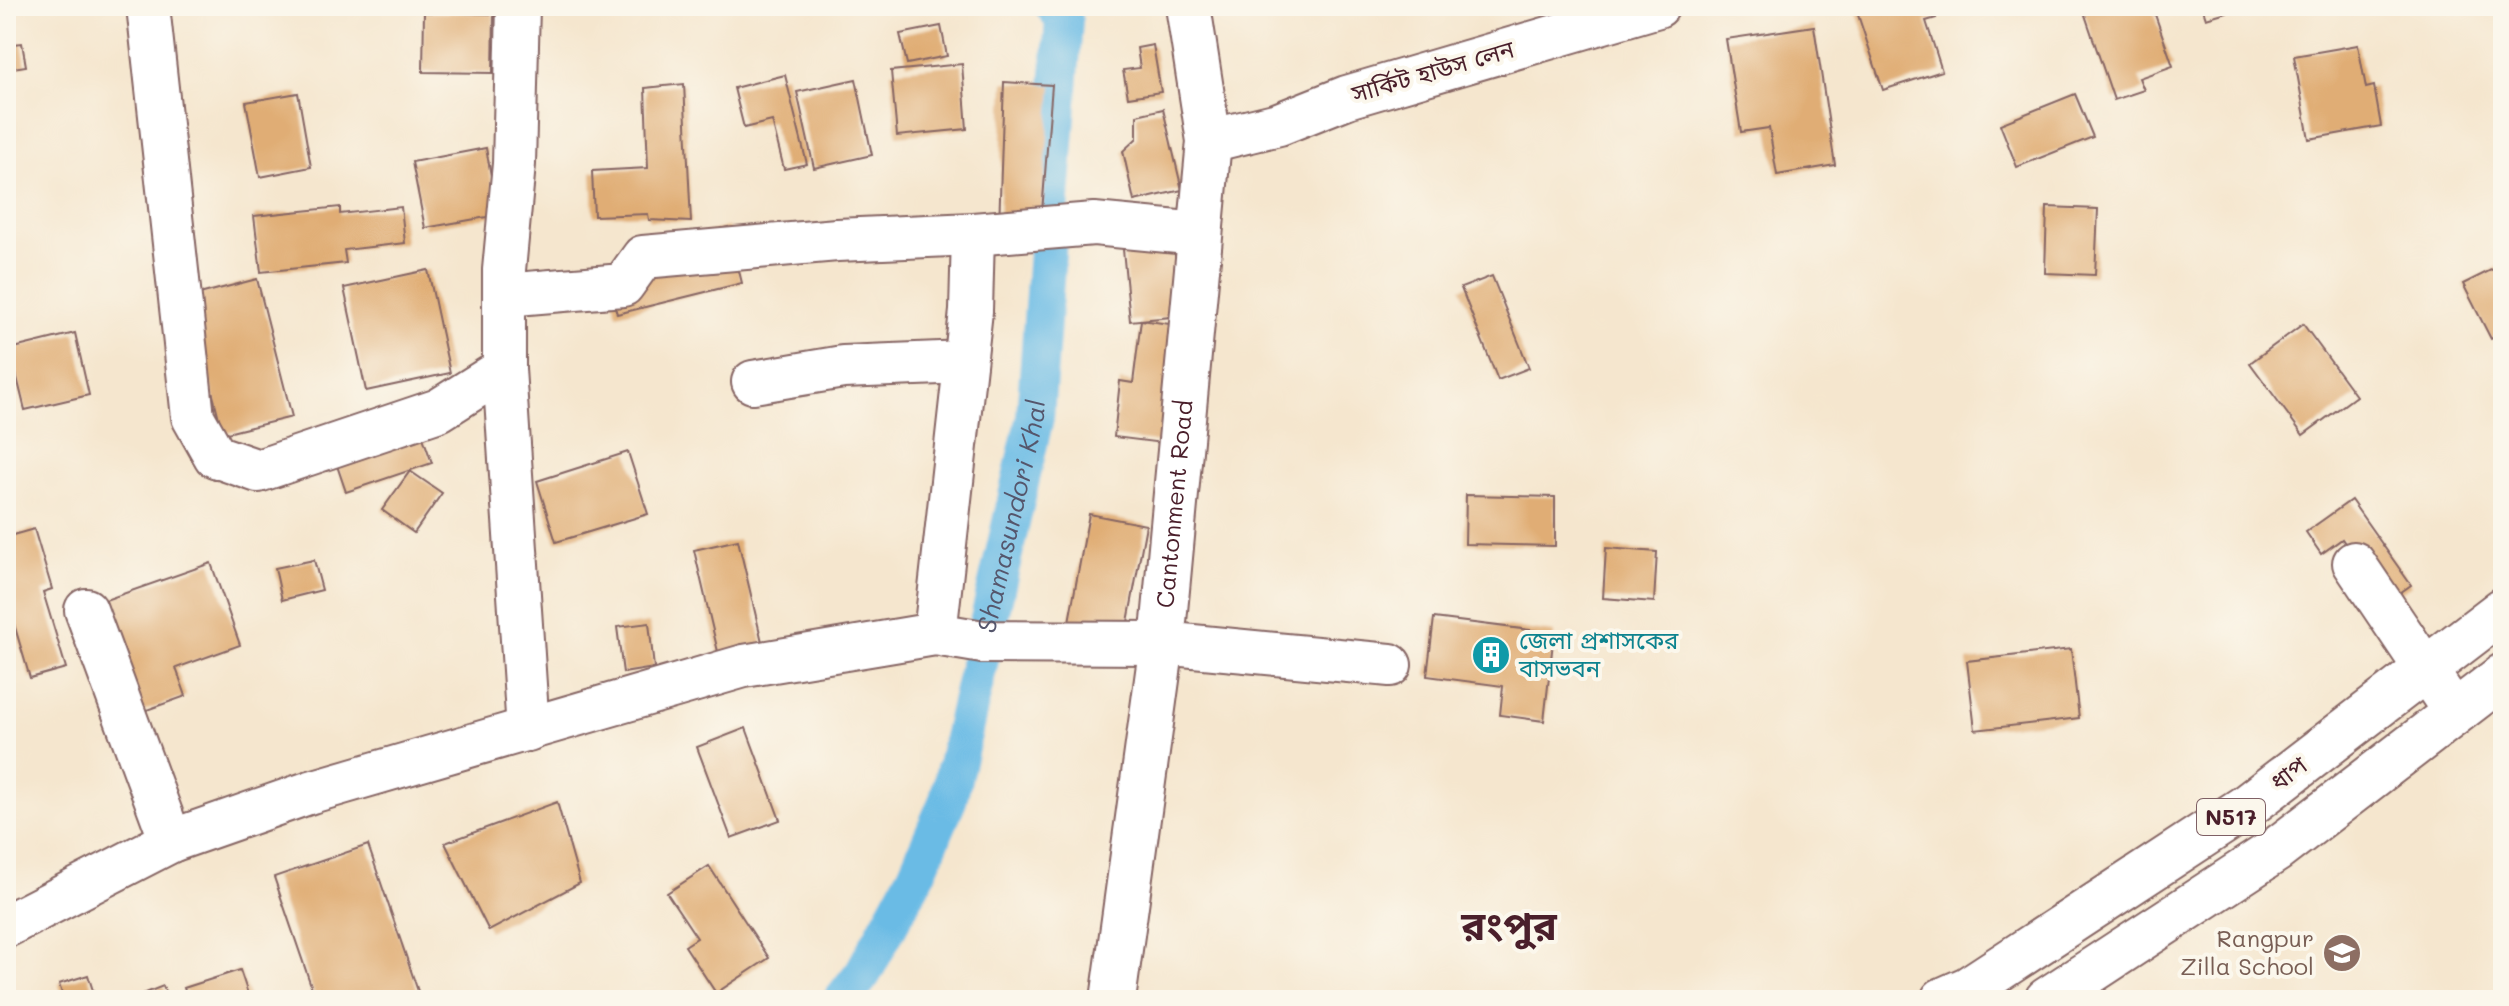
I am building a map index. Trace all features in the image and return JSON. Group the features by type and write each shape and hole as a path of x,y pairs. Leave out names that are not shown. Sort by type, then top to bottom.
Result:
{"main road":[{"name":"Cantonment Road","path":"1113,1000 1162,643 1209,141 1188,6"},
{"name":"ধাপ","path":"1943,1000 1968,989 2246,807 2503,610"},
{"name":"N517","path":"2047,1000 2276,850 2503,676"}],"street":[{"path":"148,6 193,417 215,456 258,471 439,410 504,369"},
{"path":"518,6 514,164 504,295 504,369 528,730"},
{"name":"সার্কিট হাউস লেন","path":"1209,141 1279,124 1347,97 1658,6"},
{"path":"504,295 623,285 643,257 837,240 973,234 1094,224 1199,234"},
{"path":"935,634 971,311 973,234"},
{"path":"753,382 843,367 965,362"},
{"path":"2354,563 2455,713"},
{"path":"86,610 171,841"},
{"path":"6,926 171,841 311,792 744,666 935,634 983,642 1162,643 1390,665"}],"building":[{"path":"1855,6 1932,6 1936,18 1926,21 1942,71 1883,90"},
{"path":"2082,6 2152,6 2173,66 2139,78 2144,90 2114,100"},
{"path":"2202,6 2244,6 2244,7 2206,18"},
{"path":"424,12 494,14 493,73 423,72"},
{"path":"941,26 947,56 907,64 900,34"},
{"path":"1814,26 1835,165 1777,175 1769,128 1741,132 1726,39"},
{"path":"22,43 26,66 6,69 6,45"},
{"path":"1153,45 1161,92 1128,97 1123,70 1140,68 1137,48"},
{"path":"2358,45 2366,88 2374,86 2381,126 2309,139 2294,56"},
{"path":"962,64 967,129 897,136 891,71"},
{"path":"785,75 807,164 784,169 772,121 744,128 734,88"},
{"path":"856,79 872,155 814,168 797,92"},
{"path":"1004,82 1052,85 1041,225 999,226"},
{"path":"684,84 691,222 649,220 648,214 594,216 592,171 648,168 645,88"},
{"path":"298,93 311,167 260,177 246,102"},
{"path":"2075,94 2093,137 2017,167 2000,124"},
{"path":"1163,109 1182,190 1134,201 1123,151 1137,138 1137,115"},
{"path":"486,148 498,215 425,228 412,162"},
{"path":"340,207 340,214 401,207 405,243 344,250 346,263 261,272 254,216"},
{"path":"2047,207 2098,209 2095,275 2045,273"},
{"path":"1172,225 1181,316 1130,321 1121,229"},
{"path":"728,227 742,283 617,314 608,281 658,244"},
{"path":"2503,264 2503,333 2491,339 2463,284"},
{"path":"428,270 450,373 366,391 344,288"},
{"path":"1492,276 1529,368 1498,380 1461,288"},
{"path":"257,279 292,417 223,434 188,297"},
{"path":"1141,320 1184,326 1170,444 1114,437 1120,381 1133,383"},
{"path":"2303,324 2356,396 2303,435 2250,363"},
{"path":"75,333 89,395 25,410 10,349"},
{"path":"413,409 432,463 346,492 328,439"},
{"path":"628,452 648,514 556,542 537,481"},
{"path":"410,471 442,493 414,533 382,510"},
{"path":"1466,495 1555,497 1555,546 1465,544"},
{"path":"2351,500 2411,585 2387,602 2342,539 2321,554 2306,532"},
{"path":"1089,514 1146,525 1125,638 1068,627"},
{"path":"34,529 52,589 43,592 66,668 30,678 6,597 6,537"},
{"path":"738,540 763,646 719,656 694,550"},
{"path":"1606,548 1657,552 1654,602 1603,598"},
{"path":"314,560 322,590 282,600 275,568"},
{"path":"211,563 240,645 176,668 186,696 130,716 91,605"},
{"name":"জেলা প্রশাসকের বাসভবন","path":"1434,618 1554,633 1544,721 1500,715 1503,686 1427,676"},
{"path":"649,623 654,668 623,673 617,627"},
{"path":"2071,649 2079,718 1975,730 1967,661"},
{"path":"746,728 780,820 731,838 697,747"},
{"path":"557,802 580,883 489,931 445,843"},
{"path":"368,845 421,1000 316,1000 274,877"},
{"path":"709,866 769,958 716,993 685,946 697,938 667,893"},
{"path":"240,970 250,1000 188,1000 184,988"},
{"path":"88,975 96,1000 64,1000 59,984"},
{"path":"163,986 168,1000 128,1000"}],"waterway":[{"name":"Shamasundori Khal","path":"842,1000 863,973 916,875 948,800 1035,417 1064,20 1054,6"}],"place":[{"name":"জেলা প্রশাসকের বাসভবন","path":"1491,655"},
{"name":"Rangpur Zilla School","path":"2342,953"}],"district":[{"name":"রংপুর","path":"1509,926"}]}
